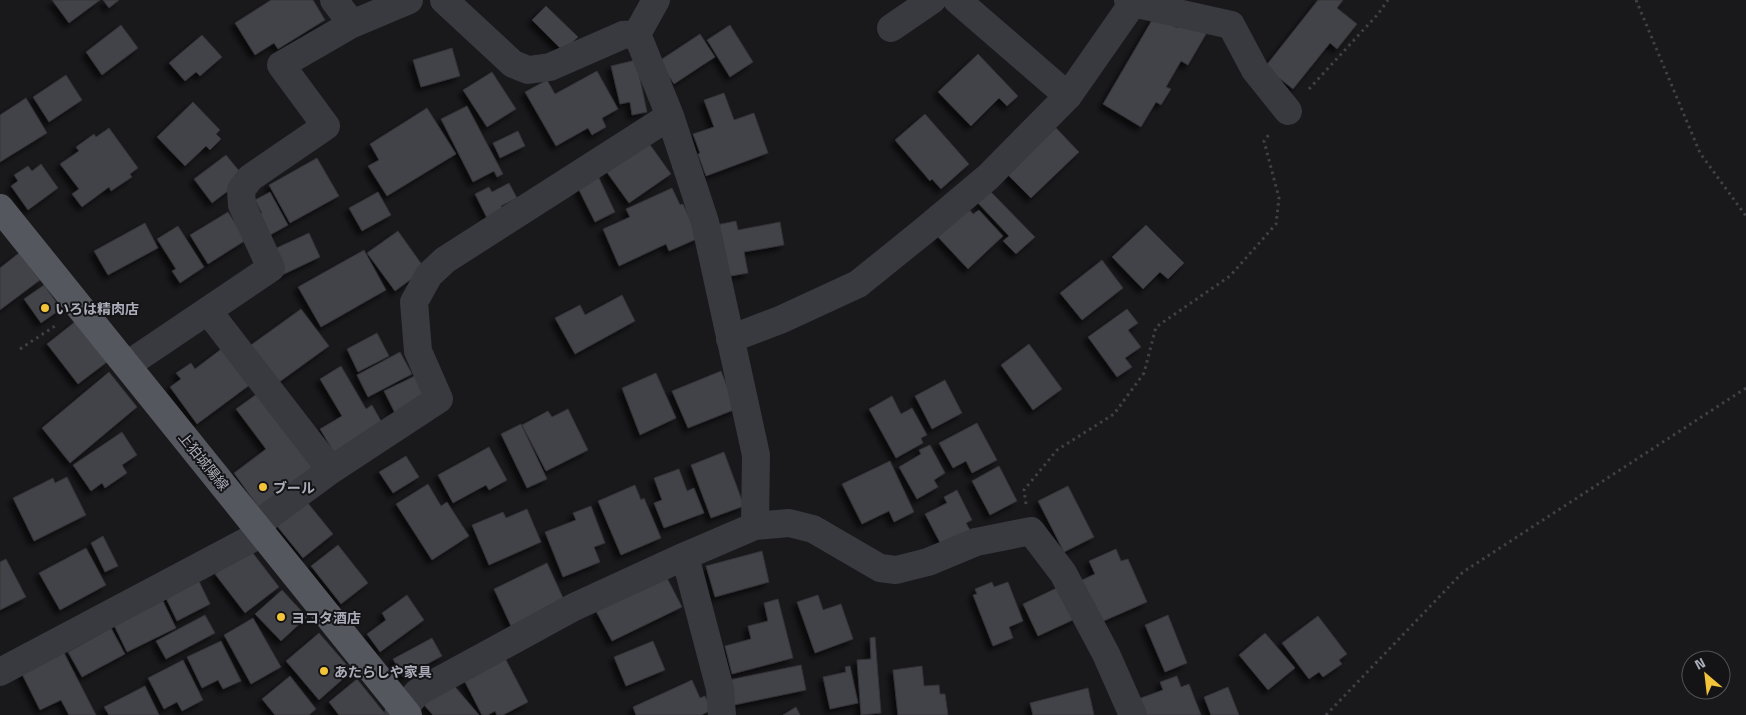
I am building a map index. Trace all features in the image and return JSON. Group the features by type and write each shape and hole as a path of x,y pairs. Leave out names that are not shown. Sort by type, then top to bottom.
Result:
{"main road":[{"name":"上狛城陽線","path":"0,208 258,528 403,713"}],"street":[{"path":"334,0 352,24"},
{"path":"127,365 271,268 242,206 241,190 244,183 250,178 326,126 282,65 352,24 409,0"},
{"path":"444,0 513,64 528,70 550,67 623,35 637,34"},
{"path":"637,34 656,0"},
{"path":"891,28 932,0"},
{"path":"957,0 1068,96"},
{"path":"730,339 780,320 858,284 988,177 1068,96 1132,1 1231,25 1255,70 1288,111"},
{"path":"637,34 670,116 706,222 756,455 755,526"},
{"path":"0,672 250,540 267,517 330,470 439,399 418,351 414,302 429,275 445,260 670,116"},
{"path":"208,311 330,470"},
{"path":"403,713 418,692 574,607 755,526 789,523 812,529 880,568 896,570 928,562 976,542 1031,532 1063,573 1106,654 1133,715"},
{"path":"685,556 720,689 722,715"}],"path":[{"path":"1031,532 1024,490 1057,450 1114,414 1144,373 1156,327 1230,276 1276,224 1279,198 1264,141 1288,111 1378,14 1388,0"},
{"path":"1636,0 1700,153 1746,216"},
{"path":"20,349 81,308"},
{"path":"1326,715 1463,572 1746,388"}],"building":[{"path":"52,0 100,0 69,23"},
{"path":"103,0 119,0 109,8"},
{"path":"271,0 313,0 325,20 278,49 274,43 255,55 235,23"},
{"path":"1318,0 1343,0 1337,8 1357,24 1337,49 1330,43 1293,89 1265,67"},
{"path":"546,6 578,37 563,51 532,20"},
{"path":"1155,15 1177,28 1182,20 1206,34 1188,65 1181,61 1166,87 1171,89 1161,105 1156,102 1141,127 1103,104"},
{"path":"121,25 138,48 102,75 86,52"},
{"path":"730,25 753,62 730,77 707,40"},
{"path":"700,34 715,57 674,84 659,61"},
{"path":"202,35 222,57 200,76 196,72 185,81 169,63"},
{"path":"452,48 460,76 421,87 413,60"},
{"path":"978,54 1018,96 1007,106 999,98 971,126 938,92"},
{"path":"636,60 647,112 632,115 630,102 620,104 611,66"},
{"path":"597,71 618,109 602,118 606,127 592,135 588,128 556,146 525,92 547,80 555,94"},
{"path":"492,72 516,109 487,127 463,90"},
{"path":"66,75 82,100 49,122 33,97"},
{"path":"724,93 734,120 754,113 768,153 706,176 693,134 714,127 704,100"},
{"path":"26,98 47,133 0,162 0,115"},
{"path":"193,102 220,130 216,134 221,139 210,150 206,146 185,166 157,137"},
{"path":"467,106 503,174 497,177 494,171 473,182 441,119"},
{"path":"427,108 456,154 387,196 368,166 379,160 370,144"},
{"path":"925,114 969,164 941,189 932,179 930,181 895,140"},
{"path":"109,128 138,168 130,174 132,177 111,191 109,187 82,207 72,194 79,189 60,164 79,151 76,147 94,134 96,137"},
{"path":"1056,128 1079,152 1031,198 1007,174"},
{"path":"518,131 525,146 500,158 493,143"},
{"path":"648,142 671,174 629,203 606,171"},
{"path":"226,155 245,178 212,203 194,179"},
{"path":"317,158 339,196 290,223 269,185"},
{"path":"41,164 58,188 28,210 11,186 18,181 14,175 28,166 32,171"},
{"path":"597,174 615,212 595,222 576,184"},
{"path":"509,183 517,198 501,206 504,212 488,220 475,194 489,187 492,192"},
{"path":"672,188 680,205 683,204 699,238 669,251 666,244 619,266 603,229 630,217 626,209"},
{"path":"990,191 1035,237 1016,254 1003,241 1009,236 978,203"},
{"path":"270,192 288,225 263,239 251,219 262,213 255,200"},
{"path":"378,192 391,215 362,231 349,208"},
{"path":"968,208 973,214 979,210 1003,236 968,269 938,237"},
{"path":"228,212 246,240 208,264 190,235"},
{"path":"736,221 738,230 780,222 784,245 744,252 748,273 725,277 716,225"},
{"path":"145,223 158,248 108,275 94,251"},
{"path":"1146,225 1184,263 1168,279 1160,272 1143,289 1112,257"},
{"path":"178,226 204,267 180,283 172,271 176,269 157,239"},
{"path":"398,231 425,269 395,291 367,253"},
{"path":"309,233 320,257 282,275 270,251"},
{"path":"364,250 386,290 321,327 298,287"},
{"path":"19,253 40,280 0,310 0,268"},
{"path":"1102,260 1123,288 1082,320 1060,293"},
{"path":"44,285 61,309 41,323 24,299"},
{"path":"622,295 635,321 575,354 555,318 580,305 585,315"},
{"path":"301,309 329,346 271,388 244,350"},
{"path":"1127,309 1138,323 1128,330 1141,347 1125,358 1132,367 1117,377 1088,337"},
{"path":"76,321 107,362 78,384 47,344"},
{"path":"377,333 389,356 358,372 347,349"},
{"path":"1029,344 1062,389 1033,410 1001,365"},
{"path":"224,347 251,384 197,424 170,387 181,379 176,373 191,363 195,369"},
{"path":"400,352 412,374 368,397 357,375"},
{"path":"341,366 366,409 372,405 386,430 338,459 320,429 342,416 320,379"},
{"path":"721,371 736,409 688,428 672,391"},
{"path":"109,372 137,407 70,463 42,428"},
{"path":"421,373 433,397 396,415 384,391"},
{"path":"656,373 676,418 640,435 622,388"},
{"path":"945,380 962,413 932,429 915,396"},
{"path":"261,391 319,469 262,512 234,473 266,449 236,409"},
{"path":"892,396 901,414 912,408 927,435 921,438 923,443 896,458 869,409"},
{"path":"568,409 588,450 546,471 522,425 548,411 552,417"},
{"path":"977,423 997,460 972,473 966,461 953,468 939,443"},
{"path":"521,424 547,479 527,488 501,434"},
{"path":"122,432 137,455 122,465 127,473 105,488 102,483 91,491 73,465"},
{"path":"930,445 945,473 934,480 938,487 917,499 899,467 921,454 919,450"},
{"path":"489,447 507,480 489,490 486,485 453,503 438,475"},
{"path":"724,452 744,506 711,518 691,465"},
{"path":"406,456 419,477 393,493 379,472"},
{"path":"890,461 914,512 894,522 889,511 862,524 842,484"},
{"path":"999,466 1017,501 990,515 972,481"},
{"path":"679,469 687,491 694,488 704,513 664,528 654,503 662,500 654,478"},
{"path":"67,477 86,515 34,541 13,498 53,478 55,483"},
{"path":"428,484 441,506 447,502 469,536 432,560 396,504"},
{"path":"635,485 641,500 644,498 661,538 621,555 598,501"},
{"path":"1068,486 1094,537 1064,552 1038,501"},
{"path":"957,490 972,520 966,523 970,530 945,552 925,514 947,503 944,497"},
{"path":"307,502 333,534 303,558 277,526"},
{"path":"591,506 605,543 594,547 600,562 563,577 545,532 576,520 573,513"},
{"path":"527,509 541,542 489,565 472,525 503,512 506,518"},
{"path":"103,536 118,566 105,572 91,543"},
{"path":"338,545 368,583 341,604 311,566"},
{"path":"86,548 106,585 60,610 39,573"},
{"path":"249,548 279,587 245,613 215,574"},
{"path":"1116,549 1121,561 1128,559 1147,602 1099,623 1080,581 1095,574 1089,561"},
{"path":"762,551 769,582 715,597 706,566"},
{"path":"6,559 26,597 0,610 0,562"},
{"path":"547,563 564,600 511,626 494,589"},
{"path":"195,573 210,604 177,621 162,590"},
{"path":"666,576 682,607 612,641 596,611"},
{"path":"992,582 994,587 1008,582 1023,621 1009,627 1013,638 993,646 973,595 977,594 975,589"},
{"path":"1061,586 1077,618 1038,636 1023,604"},
{"path":"282,590 307,617 281,641 255,614"},
{"path":"160,595 176,628 127,652 111,619"},
{"path":"407,595 424,620 380,652 367,634 386,620 382,613"},
{"path":"818,595 823,610 841,604 853,639 815,653 797,602"},
{"path":"778,599 793,658 732,674 725,646 751,639 748,626 768,621 764,603"},
{"path":"205,615 215,633 166,659 156,641"},
{"path":"1168,615 1187,663 1165,672 1145,625"},
{"path":"1318,616 1347,654 1339,660 1342,664 1323,677 1319,672 1309,679 1282,643"},
{"path":"253,618 281,667 251,684 224,635"},
{"path":"111,628 125,654 82,677 68,652"},
{"path":"319,633 352,671 319,700 286,661"},
{"path":"1265,633 1295,668 1268,690 1239,655"},
{"path":"875,637 881,713 861,715 857,660 871,659 870,638"},
{"path":"432,638 442,656 403,677 393,659"},
{"path":"221,641 241,681 223,689 218,680 202,688 187,657"},
{"path":"653,641 665,670 626,686 614,657"},
{"path":"61,647 96,715 69,715 61,700 40,710 19,668"},
{"path":"505,658 528,702 503,715 497,715 495,711 488,715 482,715 464,680"},
{"path":"183,660 203,700 182,711 177,702 164,709 148,678"},
{"path":"801,665 806,690 734,705 729,680"},
{"path":"850,666 858,703 830,709 823,677 846,672 845,667"},
{"path":"922,666 924,686 939,685 940,694 945,694 948,715 898,715 893,670"},
{"path":"290,676 316,709 309,715 275,715 262,699"},
{"path":"1177,676 1181,687 1189,684 1201,715 1144,715 1138,699 1163,690 1160,682"},
{"path":"357,679 386,715 339,715 329,702"},
{"path":"692,680 700,698 705,696 712,710 701,715 636,715 633,707"},
{"path":"451,682 479,715 433,715 424,705"},
{"path":"145,686 159,715 109,715 104,707"},
{"path":"1228,687 1239,715 1211,715 1204,697"},
{"path":"1088,688 1094,715 1033,715 1030,703"},
{"path":"796,707 800,715 783,715"}],"place":[{"name":"いろは精肉店","path":"45,308"},
{"name":"ブール","path":"263,487"},
{"name":"ヨコタ酒店","path":"281,617"},
{"name":"あたらしや家具","path":"324,671"}]}
